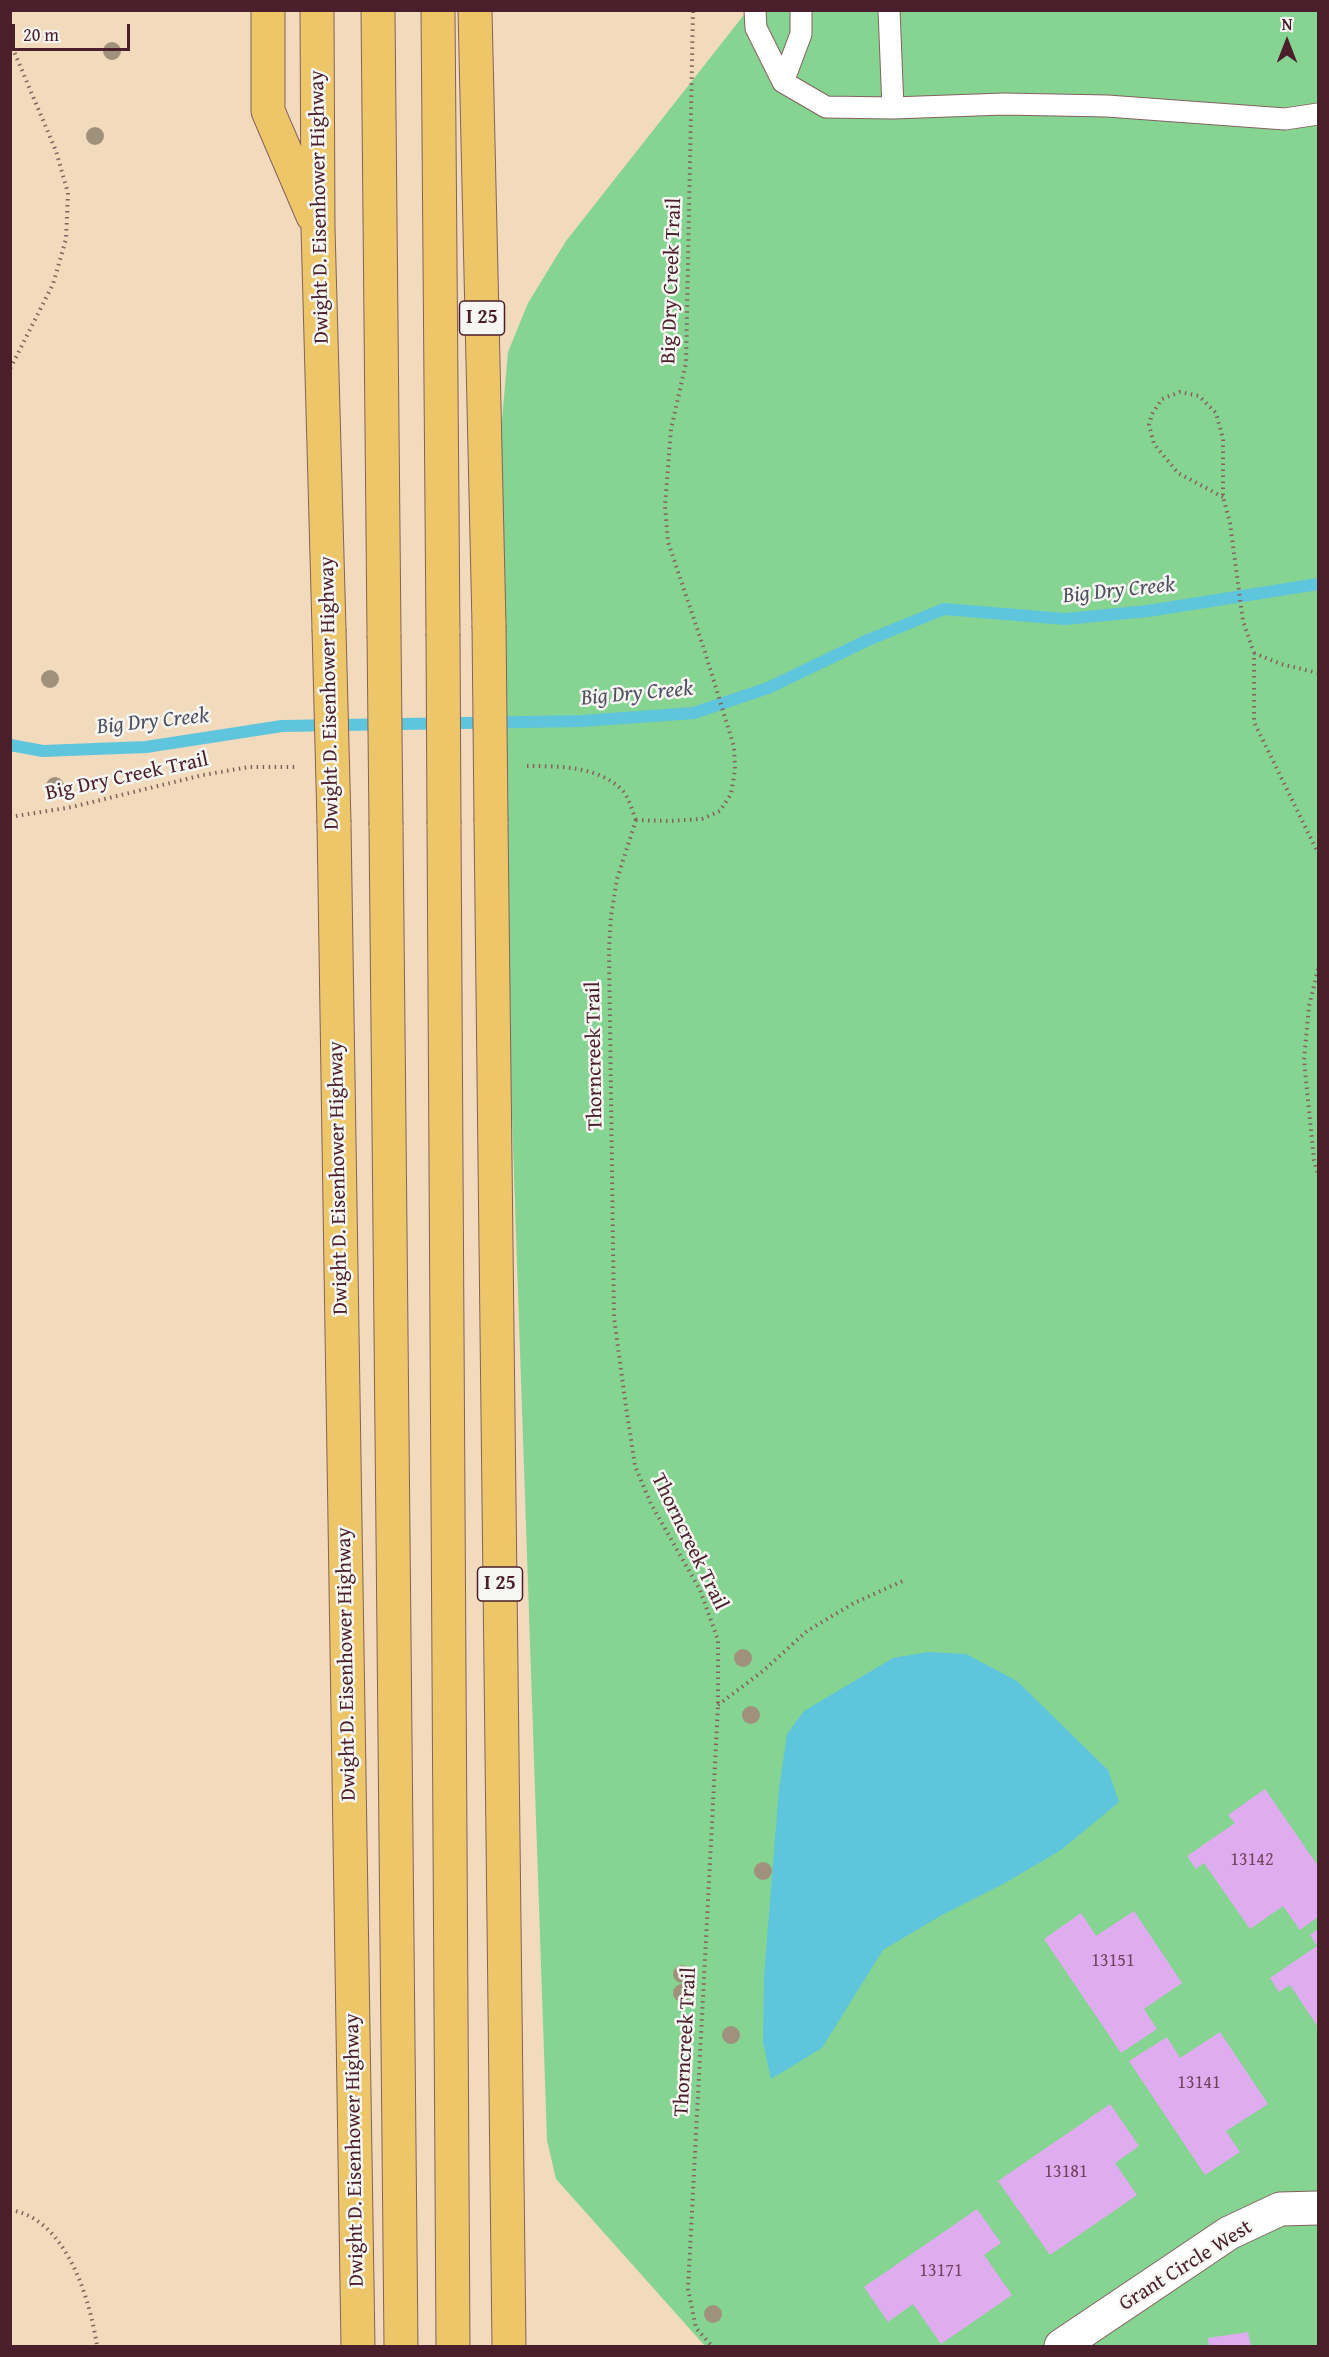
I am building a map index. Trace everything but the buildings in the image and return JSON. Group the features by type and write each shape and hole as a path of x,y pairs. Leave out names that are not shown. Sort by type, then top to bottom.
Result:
{"highway":[{"path":"268,10 268,111 318,228"},
{"name":"Dwight D. Eisenhower Highway","path":"317,10 318,228 334,823 358,2346"},
{"path":"378,10 401,2346"},
{"path":"438,10 453,2346"},
{"name":"I 25","path":"475,10 489,625 509,2346"}],"street":[{"name":"Grant Circle West","path":"1061,2346 1229,2233 1280,2209 1318,2208"}],"lane":[{"path":"755,10 756,28 783,82 826,107 893,108 1004,104 1107,106 1285,119 1318,114"},
{"path":"783,82 801,34 801,10"},
{"path":"889,10 893,108"}],"path":[{"name":"Big Dry Creek Trail","path":"636,820 702,819 720,811 731,794 735,770 734,747 668,542 665,506 671,429 686,363 693,10"},
{"path":"10,42 56,151 68,193 66,239 52,284 10,369"},
{"path":"1223,497 1178,473 1154,444 1149,425 1152,414 1162,399 1180,392 1199,396 1216,413 1223,439 1223,497 1236,559 1243,621 1254,653 1254,722 1318,853"},
{"path":"1254,653 1281,664 1318,673"},
{"name":"Big Dry Creek Trail","path":"10,817 72,807 203,775 249,767"},
{"name":"Thorncreek Trail","path":"636,820 617,879 610,916 614,1317 635,1466 651,1504 700,1590 718,1640 718,1706 688,2289 696,2328 712,2346"},
{"path":"1318,969 1309,1006 1304,1060 1313,1150 1318,1174"},
{"path":"718,1706 763,1671 807,1631 854,1603 904,1580"},
{"path":"10,2210 21,2212 40,2222 55,2234 86,2297 97,2346"}],"green space":[{"path":"747,11 1318,11 1318,2346 705,2346 556,2179 547,2140 492,532 508,352 528,303 566,241"}],"water":[{"path":"928,1652 966,1654 1017,1681 1108,1770 1119,1802 1061,1850 883,1950 822,2048 771,2079 763,2042 764,1976 779,1789 787,1734 804,1711 893,1658"}],"waterway":[{"name":"Big Dry Creek","path":"10,745 43,751 146,747 282,726 582,721 694,713 768,688 868,640 944,609 1065,619 1148,611 1318,584"}]}
